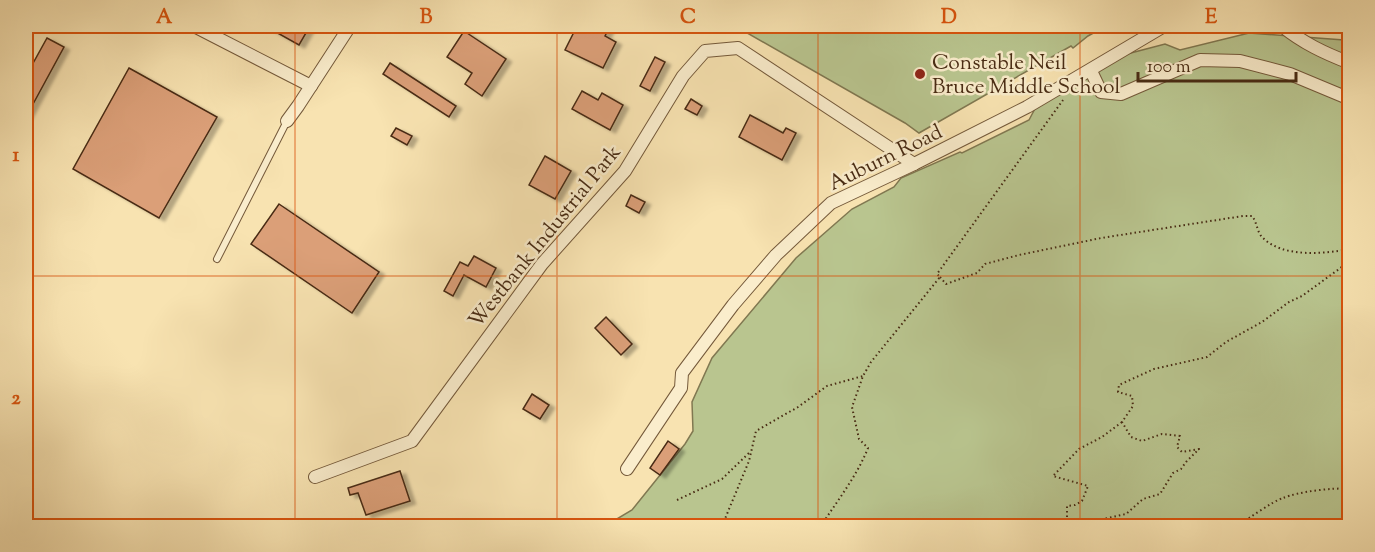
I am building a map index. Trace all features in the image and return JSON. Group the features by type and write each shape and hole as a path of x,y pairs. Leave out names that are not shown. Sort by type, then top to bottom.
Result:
{"street":[{"path":"194,26 311,87"},
{"path":"287,121 350,26"},
{"name":"Auburn Road","path":"627,469 681,388 682,373 733,305 776,255 831,203 1027,108 1164,26"},
{"path":"1282,26 1323,53 1350,63"},
{"name":"Westbank Industrial Park","path":"315,477 412,441 542,264 625,171 683,76 705,51 738,48 914,164"},
{"path":"1090,70 1101,92 1121,94 1200,60 1239,61 1290,74 1350,99"}],"lane":[{"path":"217,259 287,121"}],"path":[{"path":"26,33 29,26"},
{"path":"1064,98 937,274 946,284 977,273 985,264 1019,255 1112,236 1243,216 1252,216 1261,237 1277,247 1299,253 1350,249"},
{"path":"1067,526 1067,506 1082,501 1088,486 1053,476 1079,450 1122,422 1133,406 1132,396 1118,392 1119,385 1154,369 1207,357 1226,342 1302,296 1350,261"},
{"path":"821,526 853,476 868,447 859,439 852,406 863,376 871,362 940,277"},
{"path":"722,526 749,461 756,431 798,407 827,386 863,376"},
{"path":"1096,526 1099,520 1126,514 1143,499 1160,494 1173,473 1181,469 1199,449 1182,452 1177,447 1180,436 1162,434 1142,441 1131,436 1122,422"},
{"path":"677,500 722,479 751,451"},
{"path":"1238,526 1282,498 1316,491 1350,489"}],"green space":[{"name":"Constable Neil Bruce Middle School","path":"735,26 1106,26 1073,48 1071,46 919,133"},
{"path":"1249,33 1344,40 1349,44 1349,526 605,526 632,510 685,444 693,431 692,402 712,358 796,258 852,209 894,187 901,178 962,153 1029,120 1038,103 1127,54 1165,44 1180,50"}],"building":[{"path":"265,26 310,26 299,45"},
{"path":"577,26 610,26 605,36 616,42 603,68 565,50"},
{"path":"464,31 506,59 482,96 465,84 472,73 447,57"},
{"path":"47,38 64,47 26,117 26,76"},
{"path":"655,57 665,62 650,91 640,86"},
{"path":"390,63 456,106 449,117 383,74"},
{"path":"129,68 217,117 159,218 73,169"},
{"path":"582,91 598,100 602,93 623,105 610,130 572,109"},
{"path":"691,99 702,106 697,115 685,109"},
{"path":"750,115 783,133 786,128 796,133 782,160 739,137"},
{"path":"396,128 412,136 407,145 391,136"},
{"path":"545,156 571,171 555,199 529,185"},
{"path":"631,195 645,202 639,213 626,206"},
{"path":"279,204 379,272 352,313 251,244"},
{"path":"474,256 496,268 486,287 464,275 453,296 444,291 460,262 468,266"},
{"path":"606,317 632,344 621,355 595,328"},
{"path":"532,394 549,405 540,419 523,409"},
{"path":"668,441 679,449 660,475 650,468"},
{"path":"400,471 410,501 366,515 358,493 350,495 348,488"}],"place":[{"name":"Constable Neil Bruce Middle School","path":"920,74"}]}
